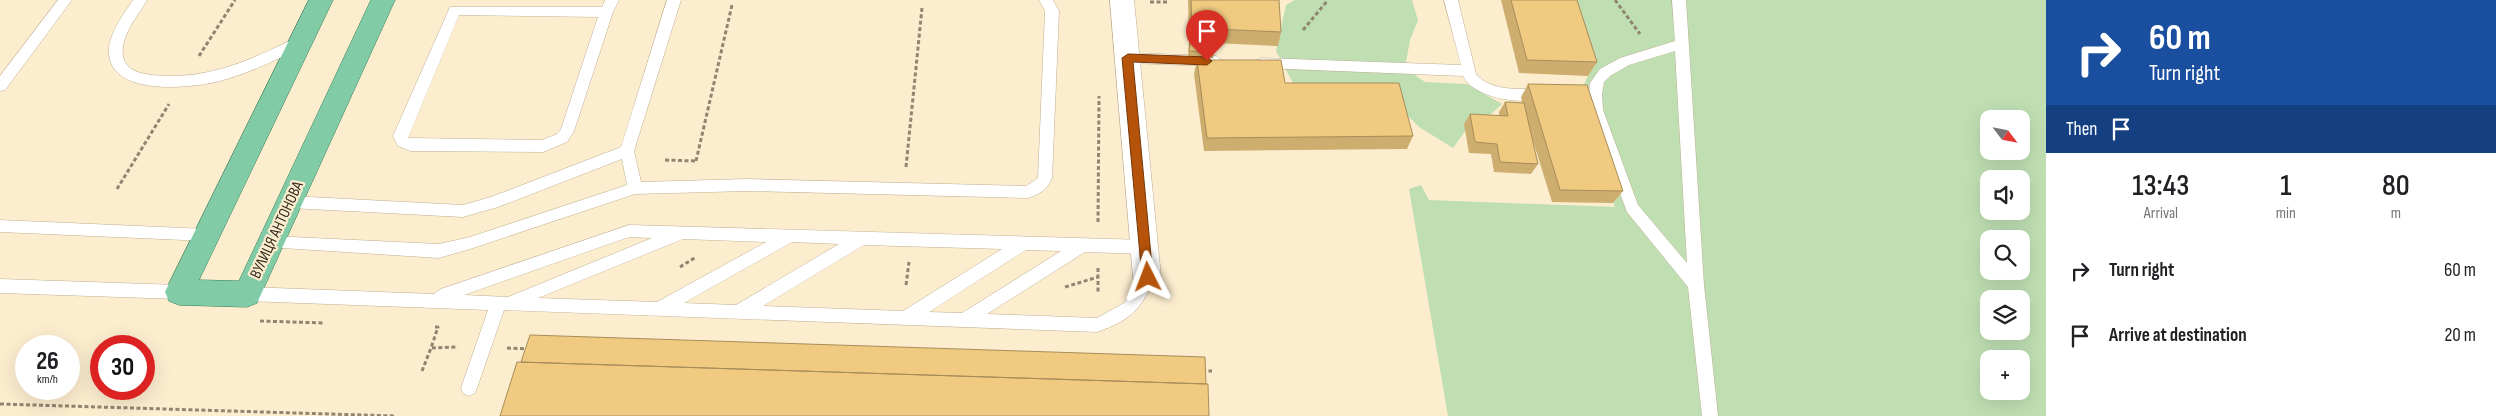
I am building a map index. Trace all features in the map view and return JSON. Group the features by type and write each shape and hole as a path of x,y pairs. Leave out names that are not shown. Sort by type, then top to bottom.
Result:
{"main road":[{"path":"179,292 321,0"},
{"name":"ВУЛИЦЯ АНТОНОВА","path":"179,292 247,294 383,0"}],"street":[{"path":"1132,1 1128,58 1148,277"}],"lane":[{"path":"0,86 65,0"},
{"path":"140,0 126,23 116,56 120,68 133,77 153,82 183,81 221,76 268,58 300,42"},
{"path":"635,188 628,151 674,0"},
{"path":"270,242 439,251 635,188 747,185 1028,192 1042,184 1045,178 1052,11 1046,0"},
{"path":"1451,0 1468,71 1475,84 1487,91 1556,94"},
{"path":"1679,0 1696,285 1710,416"},
{"path":"609,6 567,131 562,138 542,146 473,146 411,144 403,142 400,136 454,10 609,6"},
{"path":"1682,44 1616,65 1600,77 1589,95 1632,208 1696,285"},
{"path":"1128,58 1227,62"},
{"path":"1247,62 1468,71"},
{"path":"290,202 463,211 493,204 628,151"},
{"path":"0,226 207,235"},
{"path":"433,299 629,231 1146,247"},
{"path":"469,388 504,302 685,232"},
{"path":"660,308 792,236"},
{"path":"740,311 862,238"},
{"path":"907,317 1024,243"},
{"path":"964,320 1083,245"},
{"path":"247,294 433,299 1097,324 1123,315 1138,298 1148,277"},
{"path":"0,286 179,292"}],"path":[{"path":"195,62 235,0"},
{"path":"1303,30 1328,0"},
{"path":"1615,0 1655,53"},
{"path":"1132,1 1169,2"},
{"path":"696,161 732,5"},
{"path":"906,167 922,8"},
{"path":"1098,225 1099,88"},
{"path":"117,189 171,101"},
{"path":"906,285 910,254"},
{"path":"1098,265 1098,294"},
{"path":"1057,290 1098,277"},
{"path":"422,371 438,327 428,327"},
{"path":"431,348 464,347"},
{"path":"502,348 538,349"},
{"path":"1195,371 1212,372"},
{"path":"0,404 395,416"}],"green space":[{"path":"1295,0 1412,0 1418,20 1410,40 1405,68 1425,82 1467,84 1502,104 1490,115 1476,116 1453,148 1419,127 1382,90 1332,91 1293,83 1276,51 1286,5"},
{"path":"1565,0 2046,0 2046,416 1448,416 1409,189 1421,185 1429,200 1615,207 1578,98 1588,76"}],"building":[{"path":"1191,0 1279,0 1281,32 1192,28"},
{"path":"1511,0 1577,0 1597,62 1527,60"},
{"path":"1191,36 1213,37 1214,52 1189,51"},
{"path":"1197,60 1281,60 1285,83 1399,83 1413,136 1207,138"},
{"path":"1528,84 1587,85 1623,191 1560,190"},
{"path":"1505,102 1524,103 1538,164 1500,162 1497,144 1475,142 1470,114 1508,116"},
{"path":"530,335 1205,357 1206,384 521,362"},
{"path":"517,362 1208,384 1209,416 500,416"}],"route":[{"path":"1148,277 1128,58 1207,61"}]}
